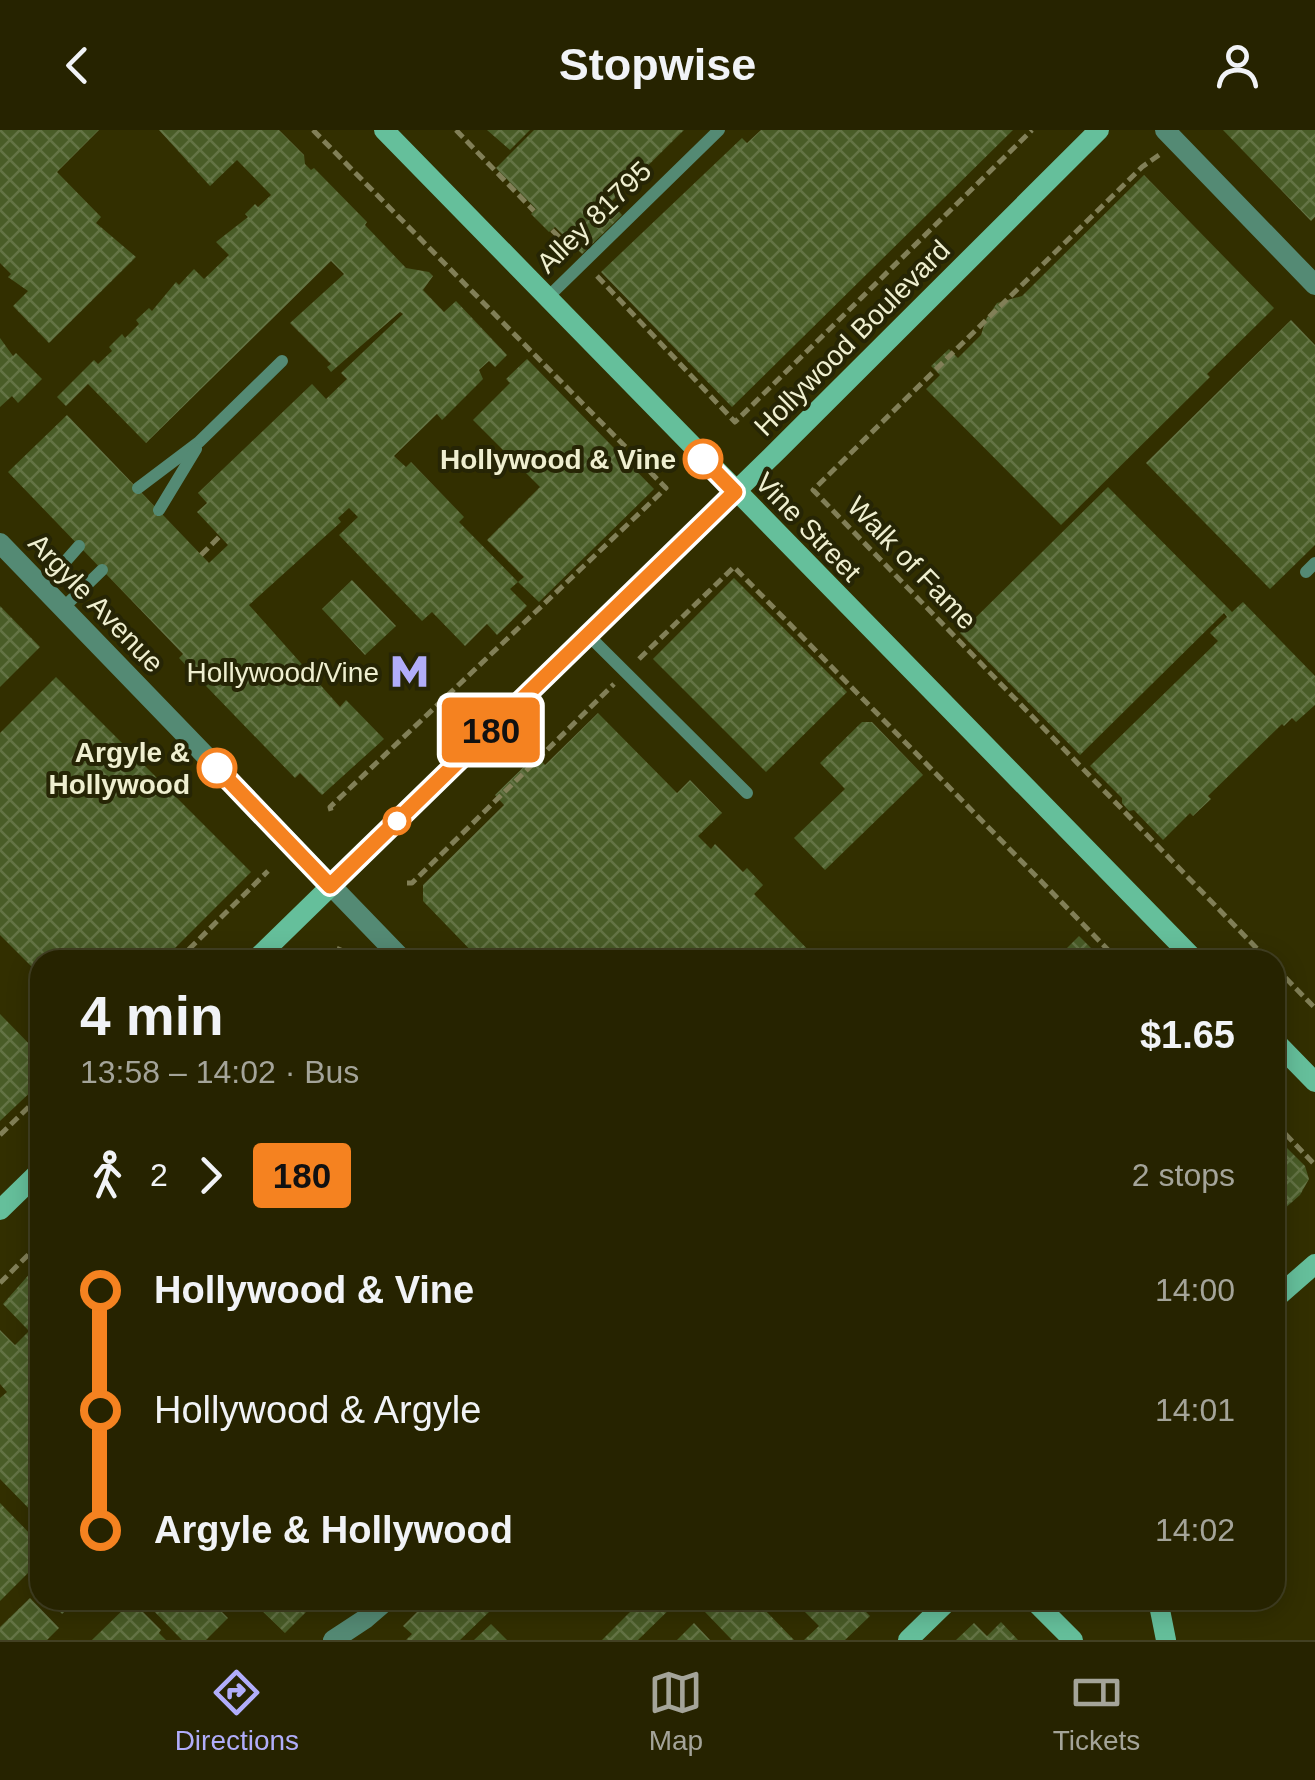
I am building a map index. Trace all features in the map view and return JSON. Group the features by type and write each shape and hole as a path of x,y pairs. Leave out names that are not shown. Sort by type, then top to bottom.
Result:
{"main road":[{"name":"Vine Street","path":"384,130 1185,950"},
{"name":"Hollywood Boulevard","path":"265,950 1100,130"},
{"path":"1285,1051 1315,1082"},
{"path":"0,1210 30,1180"},
{"path":"1285,1290 1315,1264"},
{"path":"908,1640 939,1610"},
{"path":"1043,1610 1073,1640"},
{"path":"1160,1610 1166,1640"}],"street":[{"path":"1165,130 1315,285"},
{"name":"Argyle Avenue","path":"0,543 393,950"},
{"path":"347,1637 377,1610"}],"lane":[{"name":"Alley 81795","path":"547,298 719,130"},
{"path":"138,488 199,442 282,362"},
{"path":"159,510 199,442"},
{"path":"43,587 79,546"},
{"path":"63,608 102,570"},
{"path":"588,635 746,793"}],"path":[{"path":"314,130 666,488 330,807 332,814"},
{"path":"456,130 534,211"},
{"path":"552,230 735,422 1032,130"},
{"name":"Walk of Fame","path":"1152,162 1142,167 813,490 1258,950"},
{"path":"201,555 220,536"},
{"path":"407,883 412,883 734,566 1108,950"},
{"path":"188,950 268,871"},
{"path":"1285,977 1315,1008"},
{"path":"0,1135 30,1106"},
{"path":"1285,1132 1315,1164"},
{"path":"0,1282 30,1253"}],"building":[{"path":"0,130 99,130 57,172 101,217 96,223 136,257 49,343 13,306 28,291 8,277 11,274 0,263"},
{"path":"159,130 279,130 304,155 305,164 311,170 314,168 367,222 365,225 406,268 433,276 423,290 444,312 456,301 507,355 495,367 489,361 479,370 483,379 442,420 437,414 394,456 406,467 411,462 464,517 459,522 518,582 510,589 527,606 497,635 487,624 465,646 432,612 422,621 339,535 358,517 349,508 338,518 341,522 249,605 340,707 346,700 384,739 322,795 300,773 295,778 179,658 183,654 8,472 67,415 209,563 228,545 197,512 207,503 198,493 312,384 326,399 347,379 341,373 403,314 400,312 331,372 327,367 331,364 290,323 344,274 331,261 146,443 88,384 66,406 57,397 94,360 98,364 112,351 109,347 122,334 125,338 139,324 136,320 149,308 152,311 176,282 179,285 194,269 204,279 229,255 216,242 248,217 245,214 255,204 258,207 271,195 237,160 210,186"},
{"path":"487,130 530,130 510,150"},
{"path":"534,130 684,130 611,202 622,215 582,254 555,227 549,232 531,214 536,209 496,168"},
{"path":"761,130 1013,130 732,407 601,272 742,138 747,143"},
{"path":"1223,130 1315,130 1315,217 1311,221"},
{"path":"1144,175 1274,308 1061,525 926,389 940,375 931,366 949,349 958,358 981,335 997,303 1022,296"},
{"path":"1291,320 1315,345 1315,545 1270,589 1146,463"},
{"path":"0,338 13,356 16,353 42,379 18,403 12,396 0,407"},
{"path":"527,359 654,489 539,602 518,582 524,577 487,540 540,487 473,420 510,383 506,379"},
{"path":"1108,487 1232,612 1243,602 1315,676 1315,705 1296,722 1292,718 1282,724 1208,796 1211,799 1163,840 1134,810 1129,811 1122,798 1090,766 1218,641 1210,633 1227,617 1224,613 1080,755 960,633"},
{"path":"734,578 847,692 766,772 653,659"},
{"path":"352,580 396,626 365,655 322,609"},
{"path":"0,606 40,647 0,687"},
{"path":"56,677 251,872 173,950 30,950 30,965 0,935 0,733"},
{"path":"598,713 677,793 690,780 722,813 698,836 711,849 715,844 743,872 747,868 763,885 754,894 808,950 470,950 423,901 423,885 504,805 495,795 536,755 545,765"},
{"path":"862,722 872,722 923,775 825,870 794,838 845,789 820,763"},
{"path":"1079,936 1093,950 1065,950"},
{"path":"0,1014 30,1045 30,1092 0,1121"},
{"path":"1287,1148 1305,1166 1309,1179 1300,1195 1285,1208"},
{"path":"30,1273 30,1510 0,1479 0,1398 7,1392 0,1384 0,1330 15,1345 29,1331 3,1304"},
{"path":"0,1503 30,1534 30,1571 0,1601"},
{"path":"30,1598 30,1610 42,1610 59,1628 47,1640 0,1640 0,1627"},
{"path":"123,1610 141,1610 166,1640 92,1640"},
{"path":"153,1610 220,1610 228,1618 206,1640 182,1640"},
{"path":"261,1610 308,1610 285,1633"},
{"path":"419,1610 489,1612 460,1640 406,1640 412,1634 403,1626"},
{"path":"632,1610 669,1610 638,1640 602,1640"},
{"path":"765,1610 794,1640 732,1640 705,1612"},
{"path":"803,1610 864,1610 870,1616 845,1640 804,1640 819,1626"},
{"path":"1001,1622 1018,1640 956,1640 974,1623 987,1636"},
{"path":"694,1623 710,1640 677,1640"},
{"path":"491,1624 507,1640 474,1640"}],"bus line":[{"name":"180","path":"217,768 330,886 735,492 703,459"}],"place":[{"name":"Hollywood & Vine","path":"703,459"},
{"name":"Hollywood/Vine","path":"409,672"},
{"name":"Argyle & Hollywood","path":"217,768"}]}
